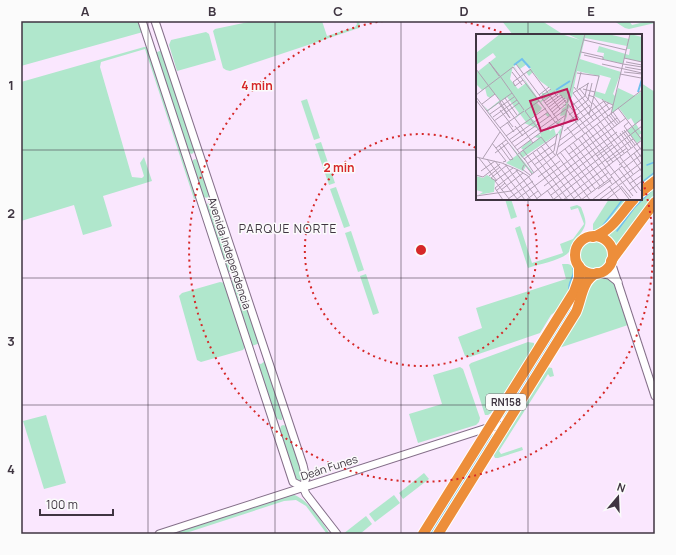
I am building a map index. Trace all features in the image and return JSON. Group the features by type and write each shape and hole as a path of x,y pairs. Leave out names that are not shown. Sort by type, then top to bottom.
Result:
{"highway":[{"path":"642,191 655,181"},
{"name":"RN158","path":"423,534 574,292 579,278 575,256 576,248 582,241 605,231 614,224 633,200"},
{"name":"RN158","path":"438,534 576,312 586,282 590,277 607,268 655,202"},
{"path":"593,236 607,242 612,251 613,259"},
{"path":"578,266 585,272 598,273"}],"main road":[{"name":"Avenida Independencia","path":"142,21 293,482 303,487 306,494 337,534"},
{"name":"Avenida Independencia","path":"155,21 303,465 306,478 303,487"},
{"path":"146,36 152,31 159,32"},
{"path":"151,48 157,49 163,44"},
{"path":"613,259 618,282 655,396"},
{"path":"598,273 609,275 618,282"},
{"name":"Deán Funes","path":"159,534 490,427 507,425"}],"green space":[{"path":"21,21 139,21 143,32 21,66"},
{"path":"253,21 322,21 327,36 355,27 357,24 356,21 359,21 360,26 359,28 230,71 226,70 223,68 213,31 215,29"},
{"path":"502,21 542,21 562,34 512,34"},
{"path":"614,21 629,21 632,25 648,21 655,21 655,23 629,29"},
{"path":"206,32 209,34 216,60 177,71 169,45 171,40"},
{"path":"147,47 197,198 194,199 145,49 101,62 100,67 132,177 142,178 144,176 140,163 144,157 152,181 103,196 112,226 110,227 83,235 74,205 21,221 21,82"},
{"path":"162,50 195,151 192,154 189,153 155,53"},
{"path":"642,84 655,92 655,178 642,187"},
{"path":"307,99 320,138 314,140 301,101"},
{"path":"321,142 335,183 329,185 315,144"},
{"path":"195,159 199,161 210,194 208,198 203,197 192,163"},
{"path":"655,184 655,196 616,247 604,235 635,200 642,200 642,194"},
{"path":"336,187 350,226 344,228 330,189"},
{"path":"505,200 511,200 517,217 511,219"},
{"path":"608,200 629,200 610,223 596,231 593,230 593,224"},
{"path":"208,203 213,204 235,271 232,273 227,271 206,207"},
{"path":"577,205 581,207 585,220 585,226 570,251 559,259 528,268 515,228 520,226 532,263 563,253 560,244 573,239 584,224 578,208 571,210 570,207"},
{"path":"351,231 364,270 358,272 345,233"},
{"path":"590,239 596,239 605,243 609,255 605,267 596,271 590,271 581,267 577,258 577,252 581,243"},
{"path":"562,264 574,266 577,276 561,307 551,315 540,333 470,357 465,356 458,337 482,328 476,308 566,279"},
{"path":"366,274 379,313 373,315 360,276"},
{"path":"603,276 614,281 629,323 628,325 559,348 587,288 594,278"},
{"path":"234,278 237,278 260,343 252,346 231,282"},
{"path":"220,282 225,283 245,347 243,350 201,362 197,360 179,296 182,293"},
{"path":"579,289 576,306 506,417 501,418"},
{"path":"528,342 534,343 534,347 491,413 485,415 469,365"},
{"path":"265,361 283,416 282,420 276,418 258,363 261,364"},
{"path":"460,367 463,369 480,418 479,422 476,425 418,443 409,414 442,404 433,375"},
{"path":"547,367 552,368 554,376 550,377 548,374 499,451 501,454 522,447 523,450 495,458 493,454"},
{"path":"46,415 66,483 44,489 23,421"},
{"path":"283,425 287,426 299,463 302,478 298,481 296,480 280,429"},
{"path":"490,434 493,434 493,437 434,534 427,534"},
{"path":"424,473 429,479 403,499 399,493"},
{"path":"291,494 297,496 308,505 318,516 330,534 327,534 306,506 296,500 284,501 183,534 165,534"},
{"path":"394,495 400,503 375,522 369,514"},
{"path":"366,516 372,524 360,534 343,534"}],"waterway":[{"path":"647,165 655,162"},
{"path":"642,182 655,172"},
{"path":"617,231 634,208 650,192"},
{"path":"601,228 622,200"},
{"path":"569,289 574,273 573,268"},
{"path":"502,417 574,303"},
{"path":"430,534 491,436"}],"district":[{"name":"PARQUE NORTE","path":"288,228"}]}
